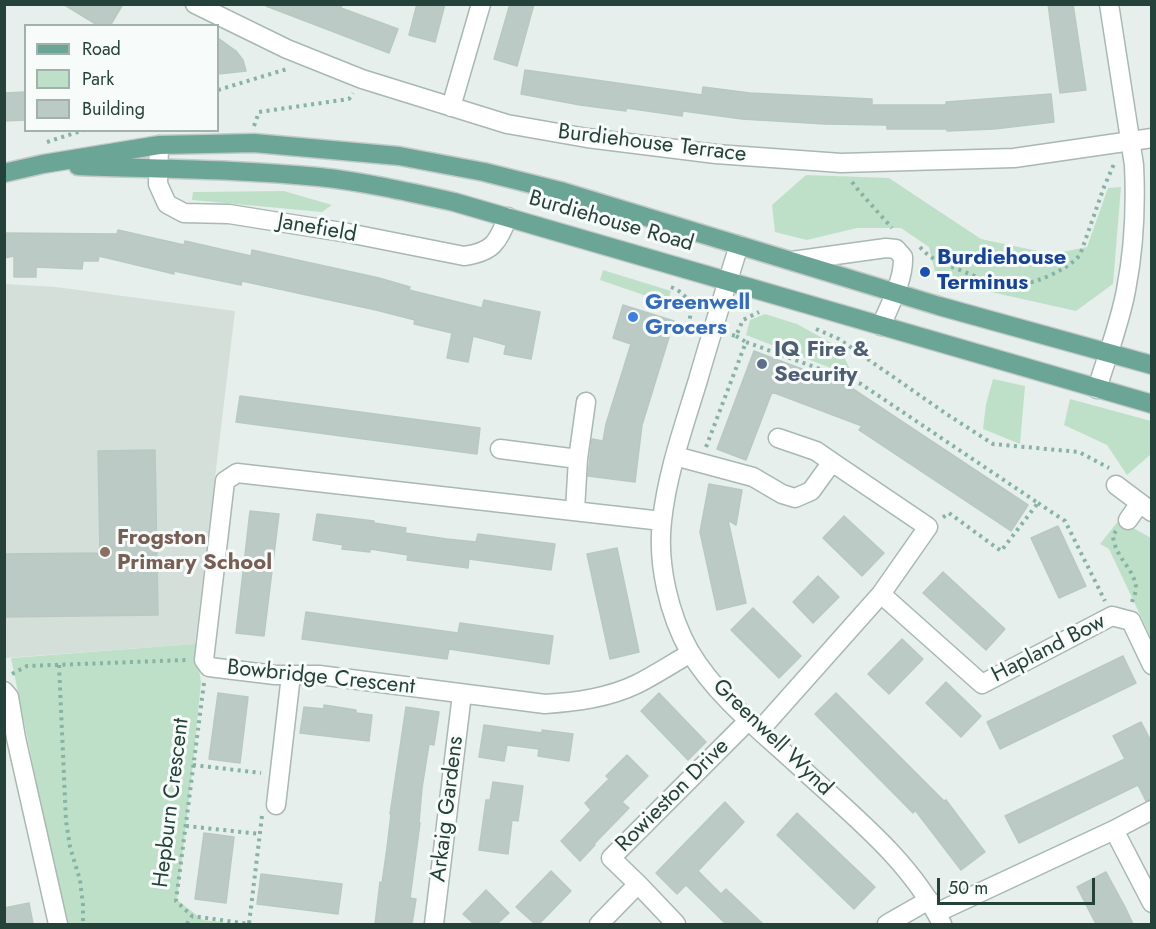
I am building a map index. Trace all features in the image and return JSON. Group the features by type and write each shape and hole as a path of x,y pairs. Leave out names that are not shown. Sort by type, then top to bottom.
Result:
{"main road":[{"name":"Burdiehouse Road","path":"4,173 43,164 159,145 248,143 399,156 484,172 564,192 895,292 1152,365"},
{"name":"Burdiehouse Road","path":"43,164 258,172 321,177 383,186 508,217 1152,404"}],"street":[{"name":"Burdiehouse Terrace","path":"195,4 286,49 362,79 507,124 587,138 716,154 841,163 1014,158 1152,138"},
{"path":"451,107 481,4"},
{"path":"1097,388 1126,291 1134,227 1135,189 1130,142 1109,4"},
{"name":"Janefield","path":"159,145 158,183 167,204 184,213 230,214 348,233 464,256 482,254 499,239 508,217"},
{"name":"Greenwell Wynd","path":"739,245 675,456 662,521 661,556 676,622 691,653 722,693 891,851 936,912"},
{"path":"792,261 886,248 896,249 903,257 904,265 881,326"},
{"path":"575,510 578,459 586,402"},
{"path":"754,725 881,594 928,527 816,451 778,438"},
{"path":"500,449 578,459"},
{"path":"675,456 753,477 782,494 795,498 811,491 832,462"},
{"name":"Bowbridge Crescent","path":"662,521 237,472 225,481 207,663 275,675 319,675 545,704 573,702 609,694 637,684 691,653"},
{"path":"1116,485 1146,508 1128,520"},
{"name":"Hapland Bow","path":"881,594 982,684 1112,616 1131,621 1152,665"},
{"path":"269,809 279,775 291,675"},
{"path":"4,691 9,697 16,738 58,924"},
{"name":"Arkaig Gardens","path":"434,924 462,694"},
{"name":"Rowieston Drive","path":"599,924 638,884 611,858 754,725"},
{"path":"887,924 936,912 1114,830 1152,810"},
{"path":"1114,830 1152,903"},
{"path":"638,884 676,924"}],"path":[{"path":"219,90 313,60"},
{"path":"248,143 259,112 349,99 362,79"},
{"path":"916,242 922,250 939,262 981,279 1022,285 1033,283 1072,264 1080,255 1114,164 1130,142"},
{"path":"841,163 858,191 892,229 900,233"},
{"path":"660,283 680,291 688,298 692,311 690,323 736,336 746,342 861,384 1065,521 1112,616"},
{"path":"736,336 743,320 755,312 763,311"},
{"path":"811,326 839,339 993,444 1079,452 1110,469 1116,485"},
{"path":"701,462 746,342"},
{"path":"928,527 949,513 1001,551 1038,503"},
{"path":"1128,520 1113,535 1113,547 1131,574 1136,589 1132,598 1131,621"},
{"path":"4,677 27,666 207,663"},
{"name":"Hepburn Crescent","path":"207,663 176,901 192,916 249,924"},
{"path":"59,665 66,821 70,847 80,880 83,924"},
{"path":"193,765 279,775"},
{"path":"249,924 260,834 269,809"},
{"path":"186,826 260,834"},
{"path":"188,924 192,916"}],"shaded area":[{"name":"Frogston Primary School","path":"5,284 56,287 235,311 195,644 5,658"}],"green space":[{"path":"806,175 889,178 981,239 1052,254 1087,247 1108,188 1121,187 1113,284 1076,311 937,280 929,247 901,228 857,228 807,240 775,232 772,205"},
{"path":"284,191 332,205 322,212 192,200 193,192"},
{"path":"603,270 671,291 667,303 600,280"},
{"path":"765,314 797,324 839,347 854,377 746,335 750,320"},
{"path":"993,379 1025,386 1020,444 983,429 986,404"},
{"path":"1070,399 1151,421 1151,454 1127,475 1107,445 1064,425"},
{"path":"1119,520 1151,538 1151,638 1109,549 1100,544"},
{"path":"195,644 201,682 177,900 203,920 237,924 65,924 11,658"}],"building":[{"path":"63,4 123,4 111,24 96,24"},
{"path":"266,4 342,4 341,8 398,29 389,53 266,6"},
{"path":"417,4 445,4 435,42 409,35"},
{"path":"510,4 534,4 517,66 494,59"},
{"path":"1048,4 1073,4 1086,90 1060,93"},
{"path":"219,39 236,51 243,60 246,71 219,74"},
{"path":"525,70 702,95 703,87 750,93 872,99 872,105 946,105 946,102 1051,94 1054,122 994,129 947,131 947,129 887,129 887,125 742,119 683,111 682,116 626,108 626,111 521,94"},
{"path":"24,92 24,120 4,121 4,93"},
{"path":"118,230 184,245 185,241 251,256 252,250 379,278 410,287 409,290 482,308 484,300 540,312 531,359 504,354 506,345 473,336 468,362 447,358 452,333 414,324 415,320 376,310 242,281 241,285 174,271 174,274 99,256 98,261 83,261 82,269 36,267 36,277 14,277 14,256 4,258 4,233 117,234"},
{"path":"623,305 674,321 642,425 635,482 588,476 592,439 603,441 606,424 631,344 613,338"},
{"path":"754,351 850,387 1028,505 1011,531 859,430 862,426 772,392 746,460 717,449"},
{"path":"240,396 480,428 477,454 236,422"},
{"path":"155,450 158,615 4,617 4,554 100,553 98,451"},
{"path":"709,484 742,490 736,525 728,520 746,603 717,610 700,532"},
{"path":"250,511 279,514 264,636 236,633"},
{"path":"317,514 374,521 374,523 406,528 405,533 447,539 476,542 478,534 555,544 551,570 469,559 468,568 407,560 408,555 370,549 370,552 342,549 343,545 313,540"},
{"path":"844,516 884,553 862,576 823,538"},
{"path":"1058,526 1086,586 1059,598 1031,538"},
{"path":"617,548 639,652 610,659 587,554"},
{"path":"943,572 1005,629 986,650 923,593"},
{"path":"818,576 839,597 813,623 793,602"},
{"path":"753,608 801,656 779,678 731,630"},
{"path":"306,612 458,633 460,623 553,636 549,664 449,649 447,659 302,639"},
{"path":"902,639 923,659 889,694 868,674"},
{"path":"1123,656 1136,683 1000,749 987,722"},
{"path":"946,682 981,716 961,737 926,703"},
{"path":"218,693 248,697 240,763 209,759"},
{"path":"659,693 706,742 688,760 641,711"},
{"path":"836,693 944,801 946,800 985,852 961,870 915,810 913,813 815,714"},
{"path":"324,705 372,715 369,741 300,733 304,707 324,709"},
{"path":"406,707 439,712 434,745 429,744 422,788 420,823 410,898 416,899 412,924 375,924 387,848"},
{"path":"1141,722 1152,743 1152,799 1146,801 1138,785 1019,843 1005,816 1125,759 1113,736"},
{"path":"484,725 542,733 542,730 573,734 569,761 538,756 539,749 507,745 504,761 479,757"},
{"path":"627,755 648,776 622,802 629,808 580,861 561,841 591,810 585,803 609,779 606,776"},
{"path":"493,782 523,786 518,821 512,820 508,854 479,850 486,800 490,800"},
{"path":"725,802 744,822 698,871 721,894 726,889 763,924 726,924 686,885 677,894 656,873"},
{"path":"797,813 875,887 854,909 777,835"},
{"path":"204,833 234,837 226,903 195,899"},
{"path":"551,871 571,891 539,924 535,924 516,907"},
{"path":"1106,872 1133,924 1096,924 1077,887"},
{"path":"261,874 342,884 338,914 257,904"},
{"path":"486,890 509,913 497,924 474,924 463,914"},
{"path":"29,903 33,924 4,924 4,908"}],"place":[{"name":"Burdiehouse Terminus","path":"925,272"},
{"name":"Greenwell Grocers","path":"633,317"},
{"name":"IQ Fire & Security","path":"762,364"},
{"name":"Frogston Primary School","path":"105,552"}]}
